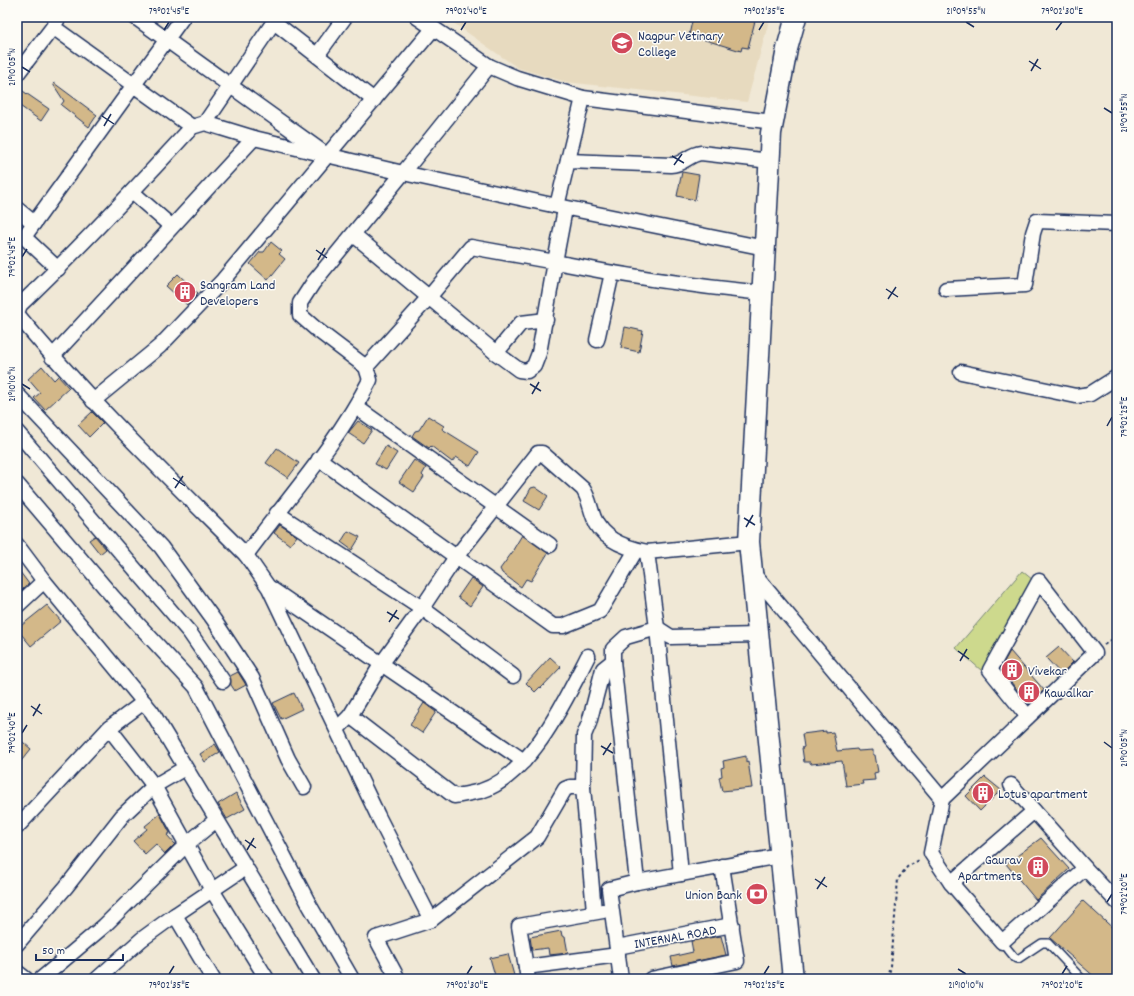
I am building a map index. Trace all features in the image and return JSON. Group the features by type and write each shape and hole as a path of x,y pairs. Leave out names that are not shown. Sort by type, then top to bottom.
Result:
{"street":[{"path":"135,17 327,155"},
{"path":"58,269 24,237 183,17"},
{"path":"318,54 345,17"},
{"path":"417,17 433,29 474,54 489,66 517,78 583,98 773,122"},
{"path":"793,979 749,542 762,293 773,122 787,49 796,17"},
{"path":"374,100 276,19 230,84 198,125 18,309 52,357 93,401 246,555 269,588 378,816 431,920"},
{"path":"17,74 56,22 134,85 198,125 403,173 561,207 765,248"},
{"path":"93,401 160,346 218,286 433,29"},
{"path":"246,555 319,459 356,407 370,380 366,367 300,315 300,303 313,283 354,235 489,66"},
{"path":"354,235 430,296 496,353 519,370 527,371 534,366 539,353 546,320 568,161 583,98"},
{"path":"52,357 171,226 254,138"},
{"path":"568,161 671,166 676,165 695,153 701,153 770,161"},
{"path":"132,192 171,226"},
{"path":"17,209 34,223"},
{"path":"946,288 1025,285 1033,233 1037,221 1117,224"},
{"path":"366,367 430,296 471,247 612,273 706,288 762,293"},
{"path":"597,340 612,273"},
{"path":"496,353 522,323 546,320"},
{"path":"961,372 1076,396 1090,394 1117,377"},
{"path":"17,394 161,547 214,620 252,678 288,759 304,787"},
{"path":"356,407 550,545"},
{"path":"17,432 190,634 223,681"},
{"path":"337,729 350,716 382,663 422,608 456,557 535,455 542,453 583,489 598,527 603,534 642,551 749,542"},
{"path":"319,459 553,626 564,626 600,611 642,551"},
{"path":"17,484 113,597 196,687 310,906 352,979"},
{"path":"277,513 422,608 513,676"},
{"path":"17,545 44,581 144,702 313,979"},
{"path":"642,551 657,628 681,874"},
{"path":"752,571 942,799"},
{"path":"17,606 44,581"},
{"path":"1028,718 990,670 1039,581 1095,653 1028,718 942,799 931,853 950,883 1002,942 1085,868"},
{"path":"269,588 382,663 524,761"},
{"path":"637,882 613,661 613,649 626,637 657,628 671,637 758,635"},
{"path":"350,716 454,796 482,790 501,780 524,761 560,710 588,656"},
{"path":"594,911 584,787 584,735 589,723 603,669 613,661"},
{"path":"17,827 109,728 144,702"},
{"path":"109,728 154,786 212,890 267,979"},
{"path":"17,944 66,887 122,816 154,786 185,768"},
{"path":"1011,785 1117,902"},
{"path":"398,979 376,938 431,920 537,837 565,789 570,787 584,787"},
{"path":"950,883 1034,811"},
{"path":"41,979 104,926 187,844 216,820"},
{"path":"621,979 609,889 637,882 780,856"},
{"path":"651,979 734,963 738,958 722,866"},
{"path":"97,979 142,939 175,914 245,868"},
{"path":"527,973 519,926 594,911 613,910"},
{"path":"175,914 213,979"},
{"name":"INTERNAL ROAD","path":"527,973 732,926"},
{"path":"17,972 26,979"}],"lane":[{"path":"1002,942 1015,958 1018,959 1042,943 1048,943 1082,979"}],"path":[{"path":"1095,653 1110,639 1117,636"},
{"path":"888,979 891,967 898,879 907,867 931,853"}],"shaded area":[{"name":"Nagpur Vetinary College","path":"445,17 770,17 747,102 566,82 518,68"}],"green space":[{"path":"1022,571 1033,580 982,671 956,648"}],"building":[{"path":"693,17 756,17 748,48 742,47 741,51 689,35"},
{"path":"54,83 97,115 89,127 61,105 64,101 53,84"},
{"path":"17,87 49,109 41,121 17,104"},
{"path":"682,172 699,175 695,200 677,196"},
{"path":"271,242 282,251 279,254 285,259 268,280 250,264 260,252 264,252"},
{"name":"Sangram Land Developers","path":"178,274 198,293 187,305 166,286"},
{"path":"625,327 643,331 639,352 621,348"},
{"path":"42,366 54,380 58,376 69,388 45,410 34,398 40,393 28,379"},
{"path":"92,412 103,423 89,437 78,425"},
{"path":"428,416 444,426 442,429 479,452 470,466 456,457 452,462 431,446 429,448 412,436 415,431 419,430"},
{"path":"358,421 372,430 363,443 348,433"},
{"path":"386,446 397,453 386,470 375,464"},
{"path":"277,448 299,463 288,478 266,463"},
{"path":"414,460 426,468 422,475 424,477 414,492 399,482"},
{"path":"535,487 548,496 539,510 524,501 531,488"},
{"path":"280,525 297,536 290,545 274,533"},
{"path":"348,531 360,537 352,550 341,542"},
{"path":"522,535 548,553 531,581 526,579 521,587 502,573 500,569 514,550"},
{"path":"95,536 106,549 100,554 89,540"},
{"path":"17,568 29,584 17,594"},
{"path":"471,578 483,587 470,606 458,597"},
{"path":"47,605 61,621 31,646 17,629"},
{"path":"1059,647 1073,662 1061,674 1046,658"},
{"path":"1010,651 1044,690 1029,704 1000,669"},
{"path":"550,657 561,667 541,688 540,687 535,692 526,683"},
{"path":"238,672 246,685 235,691 231,685 230,676"},
{"path":"294,693 302,709 281,719 273,703"},
{"path":"424,703 436,712 422,733 410,725"},
{"path":"826,731 826,733 833,732 837,751 857,749 858,751 873,750 878,772 874,773 875,780 862,781 863,784 846,786 842,761 811,764 810,762 804,762 802,734"},
{"path":"17,737 31,749 17,766"},
{"path":"215,744 220,752 205,762 200,754"},
{"path":"746,756 752,788 722,791 719,777 722,776 721,768 724,767 723,761"},
{"name":"Lotus apartment","path":"985,777 1001,790 980,811 966,796"},
{"path":"236,793 245,809 227,819 218,804"},
{"path":"160,814 170,833 167,835 175,844 165,854 156,844 145,854 133,841 147,829 145,826"},
{"name":"Gaurav Apartments","path":"1041,838 1069,869 1036,900 1006,864"},
{"path":"1083,901 1117,932 1117,979 1097,979 1050,938"},
{"path":"561,931 562,936 565,937 568,953 549,955 548,948 532,950 530,937"},
{"path":"721,936 726,955 673,966 671,957 693,952 691,941"},
{"path":"508,954 515,979 496,979 490,958"}],"place":[{"name":"Nagpur Vetinary College","path":"622,43"},
{"name":"Sangram Land Developers","path":"185,292"},
{"name":"Vivekar","path":"1012,670"},
{"name":"Kawalkar","path":"1029,692"},
{"name":"Lotus apartment","path":"983,793"},
{"name":"Gaurav Apartments","path":"1038,867"},
{"name":"Union Bank","path":"757,894"}]}
